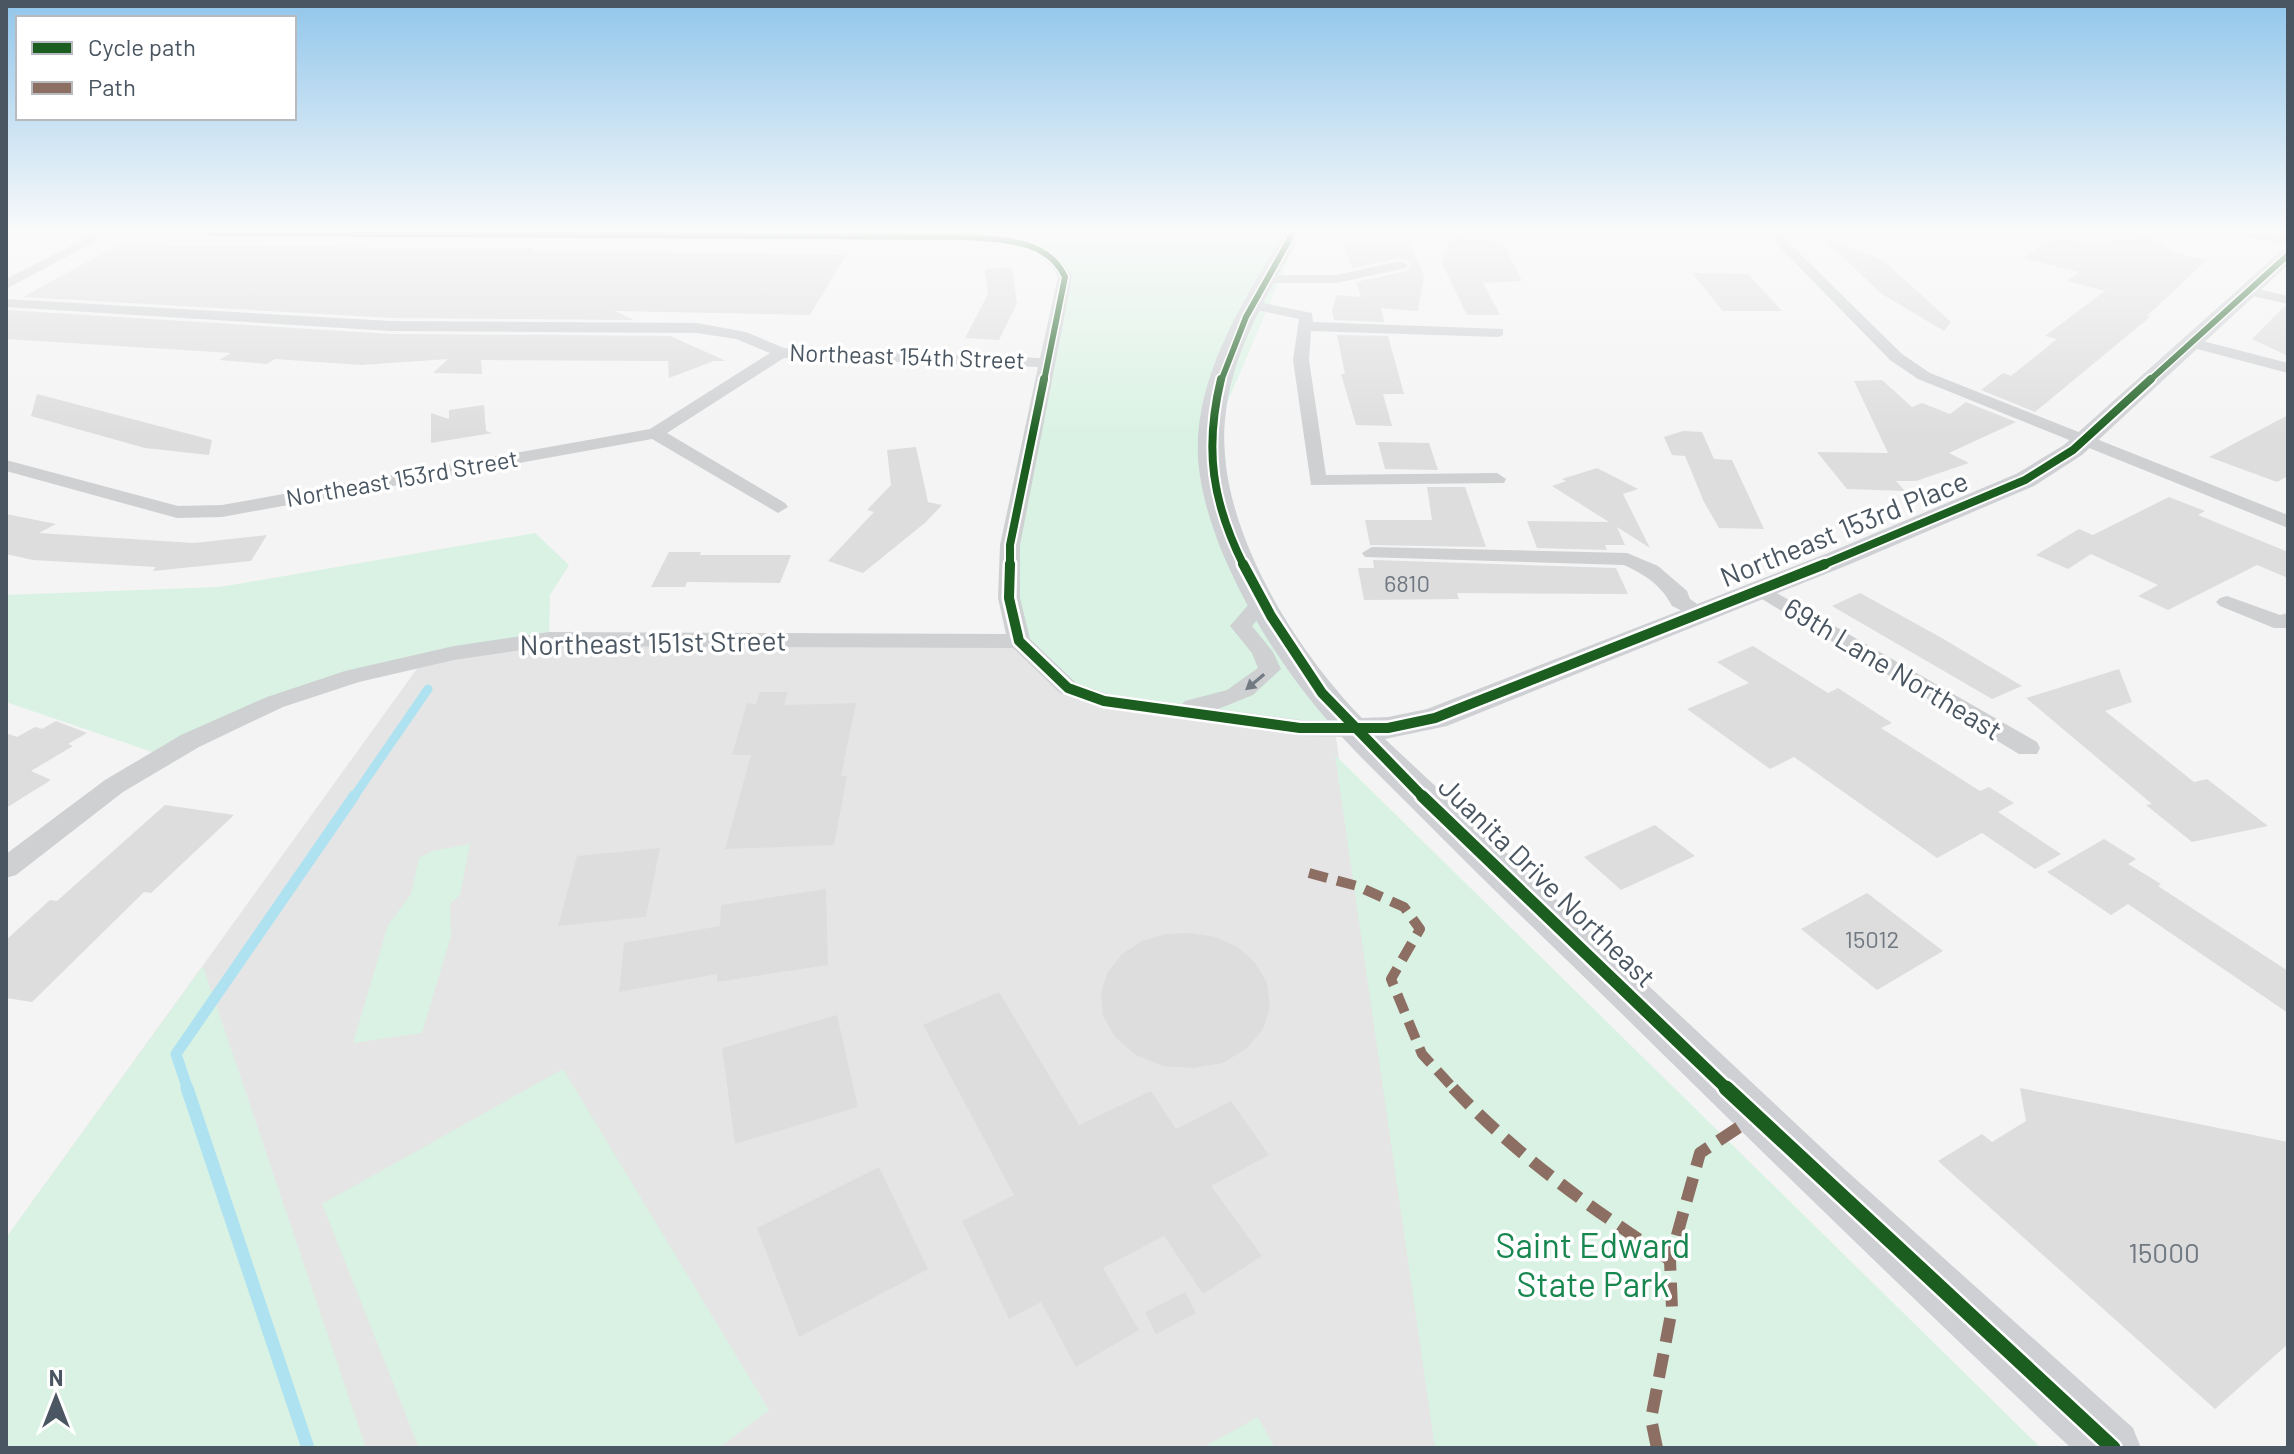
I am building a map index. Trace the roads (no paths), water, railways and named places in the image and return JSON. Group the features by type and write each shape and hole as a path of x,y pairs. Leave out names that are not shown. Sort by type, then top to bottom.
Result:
{"street":[{"path":"1060,301 1010,545 1009,598 1019,641 1068,688 1104,701 1300,728 1354,729"},
{"name":"Juanita Drive Northeast","path":"1255,301 1222,373 1212,415 1211,468 1217,500 1263,600 1289,646 1325,696 1445,820 1822,1180 2113,1448"},
{"path":"1840,301 1888,349 1913,369 1951,388 2288,522"},
{"name":"Northeast 153rd Place","path":"1354,729 1388,728 1435,718 2007,489 2084,441 2238,301"},
{"name":"Northeast 154th Street","path":"6,303 391,326 697,328 755,337 781,353 1046,363"},
{"path":"1253,305 1307,316 1301,360 1318,481 1497,479"},
{"path":"1304,326 1498,332"},
{"path":"2191,343 2288,368"},
{"name":"Northeast 153rd Street","path":"6,465 177,512 222,511 655,433 781,353"},
{"path":"655,433 778,507"},
{"name":"Northeast 153rd Place","path":"1372,553 1627,559 1651,570 1680,595 1679,602 1699,613"},
{"name":"69th Lane Northeast","path":"1759,589 2028,748"},
{"path":"1163,709 1209,705 1243,692 1270,669 1262,652 1241,626 1263,600"},
{"path":"2227,602 2282,623 2288,619"},
{"name":"Northeast 151st Street","path":"6,868 114,786 190,741 275,702 353,676 454,653 549,639 1019,641"}],"waterway":[{"path":"353,798 428,689"},
{"path":"188,1090 176,1054 354,796"},
{"path":"187,1088 308,1448"}],"park label":[{"name":"Saint Edward State Park","path":"1593,1266"}]}
